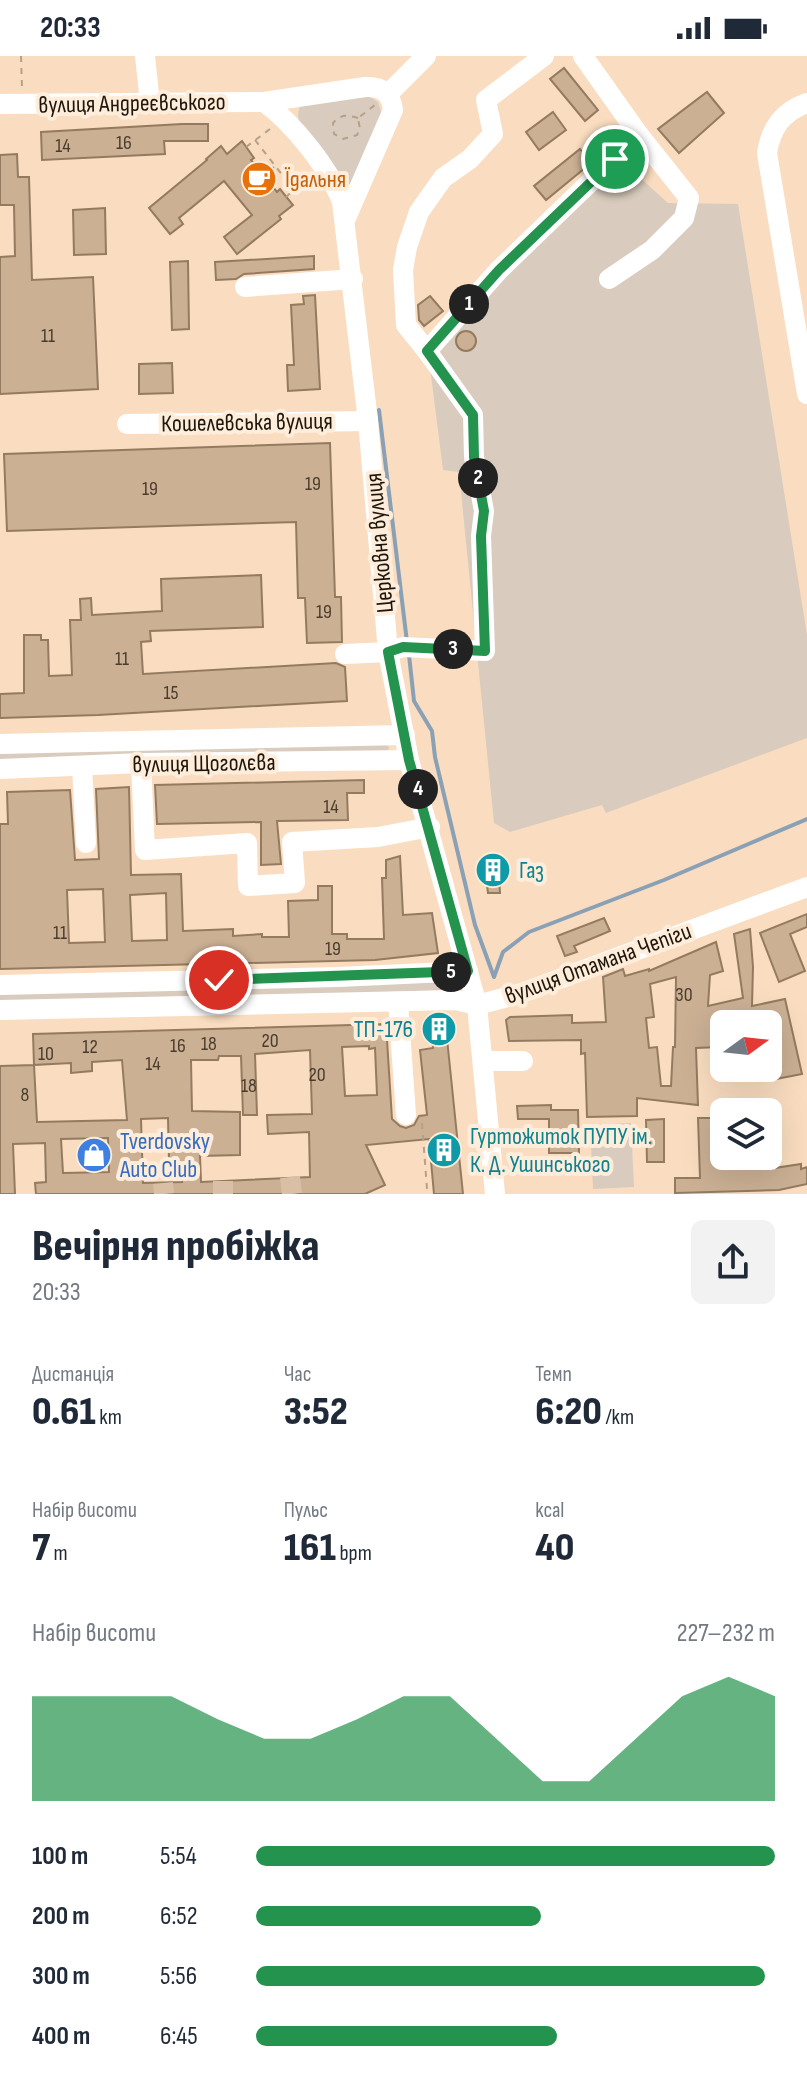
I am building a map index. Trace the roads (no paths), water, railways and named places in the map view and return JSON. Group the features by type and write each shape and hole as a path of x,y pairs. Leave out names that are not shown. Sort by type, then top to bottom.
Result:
{"street":[{"path":"145,56 150,103"},
{"path":"388,94 426,56"},
{"path":"345,654 402,648 485,651 481,536 484,511 474,457 473,415 406,325 403,270 419,212 443,178 470,159 493,134 486,100 544,56"},
{"path":"583,56 689,198 684,218 652,250 609,279"},
{"path":"264,102 365,87 379,88 388,94 393,105 391,118 346,218"},
{"name":"вулиця Андреєвського","path":"0,104 264,102"},
{"name":"Церковна вулиця","path":"264,102 283,118 338,190 346,218 368,421 402,648 405,735 409,760 477,1005 495,1194"},
{"path":"807,103 786,113 777,123 767,153 807,394"},
{"path":"427,351 499,270 639,135"},
{"path":"245,287 353,279"},
{"name":"Кошелевська вулиця","path":"127,424 368,421"},
{"name":"вулиця Щоголєва","path":"0,744 405,735"},
{"name":"вулиця Щоголєва","path":"0,769 141,763 409,760"},
{"path":"141,763 145,850 247,843 248,886 295,883 292,842 378,837 430,827"},
{"path":"82,766 86,843"},
{"name":"вулиця Отамана Чепіги","path":"0,1010 456,1000 477,1005 519,994 807,887"},
{"name":"вулиця Отамана Чепіги","path":"0,985 468,971"},
{"path":"398,1002 406,1115"},
{"path":"483,1061 523,1061"}],"waterway":[{"path":"379,410 407,642"},
{"path":"409,655 414,701 432,731 435,757 475,925 494,977 503,952 529,932 664,880 807,819"}],"tunnel":[{"path":"290,1177 292,1194"},
{"path":"223,1181 223,1194"},
{"path":"163,1183 164,1194"}],"place":[{"name":"Їдальня","path":"259,179"},
{"name":"Газ","path":"493,870"},
{"name":"ТП-176","path":"439,1029"},
{"name":"Гуртожиток ПУПУ ім. К. Д. Ушинського","path":"444,1150"},
{"name":"Tverdovsky Auto Club","path":"94,1155"}]}
